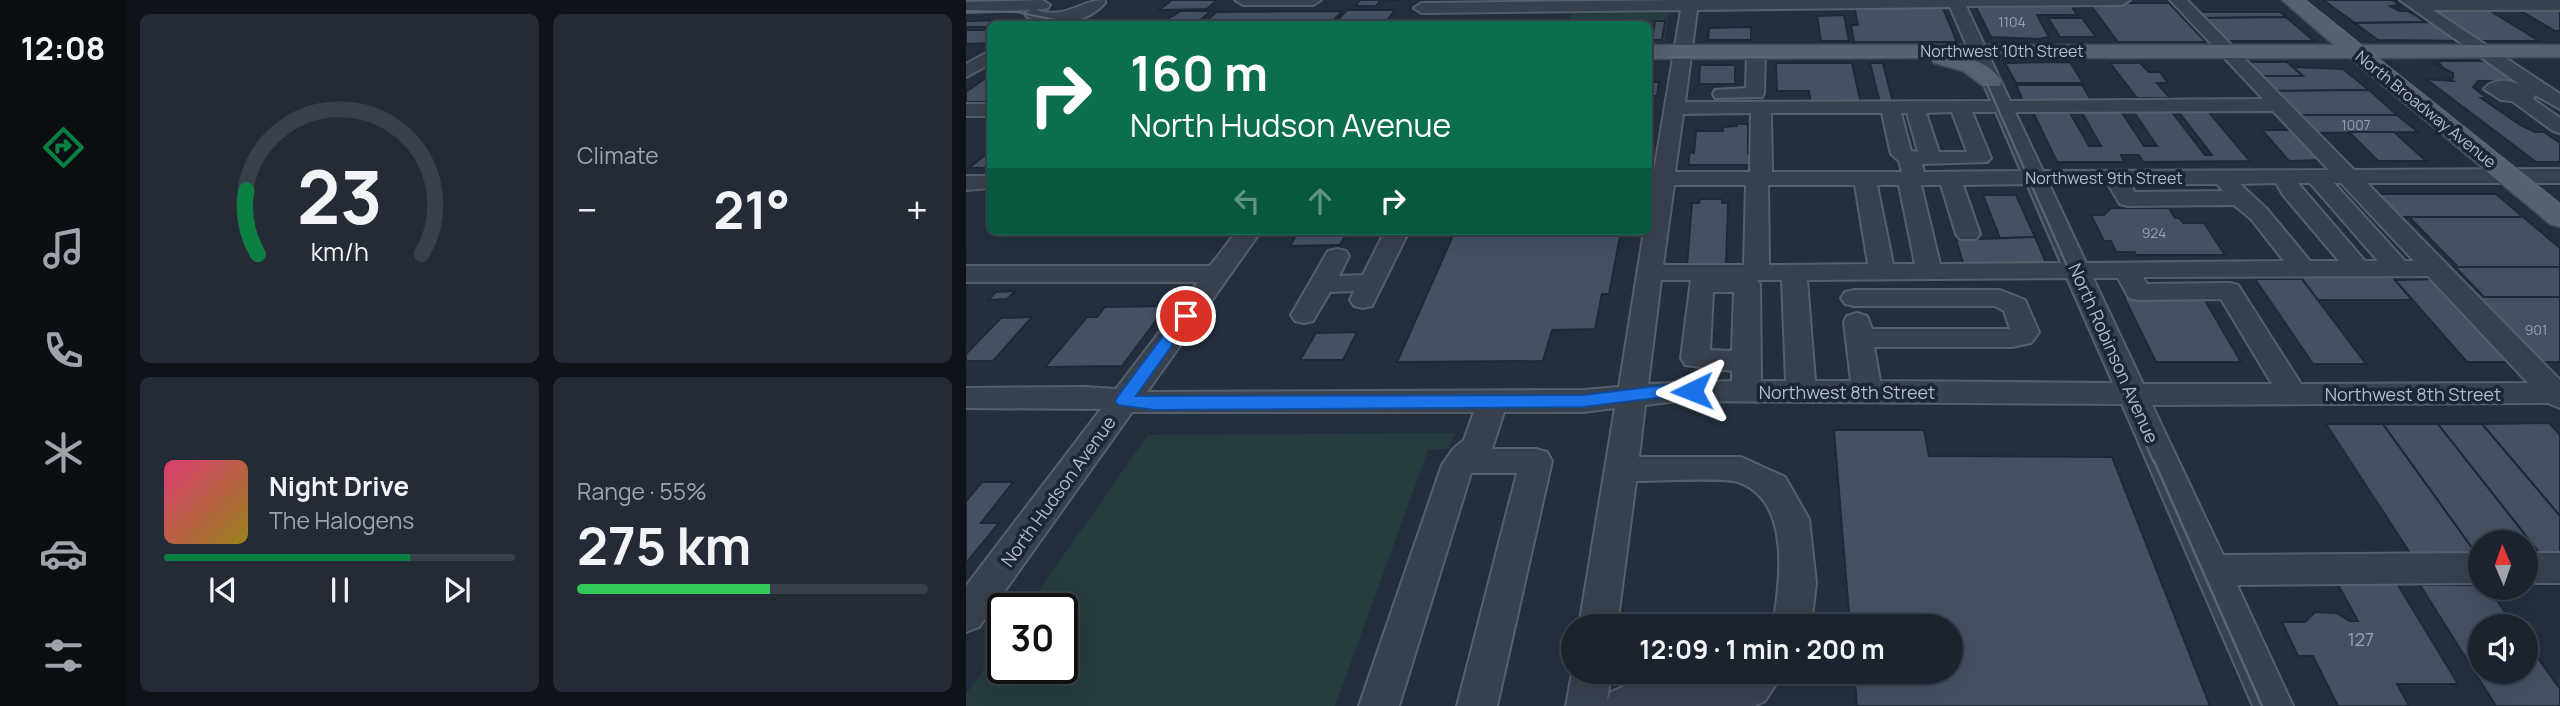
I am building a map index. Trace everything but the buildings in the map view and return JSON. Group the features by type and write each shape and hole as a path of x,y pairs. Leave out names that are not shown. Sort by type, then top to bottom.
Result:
{"main road":[{"name":"North Broadway Avenue","path":"2292,0 2560,218"},
{"name":"Northwest 10th Street","path":"1652,52 2560,51"},
{"path":"1901,52 1962,63 1978,70 1991,81"}],"street":[{"path":"1243,0 1313,0"},
{"path":"1411,21 1424,4 2122,0"},
{"path":"2178,0 2559,395"},
{"name":"North Robinson Avenue","path":"1955,1 2273,706"},
{"path":"966,9 1080,13 1096,2"},
{"path":"1092,21 1087,15 1096,2"},
{"path":"1652,233 1656,179 1675,106 1689,2"},
{"path":"2411,3 2560,5"},
{"path":"2411,3 2560,103"},
{"path":"1043,12 1069,21"},
{"path":"1756,52 1763,165 1755,192 1757,271"},
{"path":"966,72 987,60"},
{"path":"2544,92 2521,95 2560,127"},
{"path":"1675,106 2279,105"},
{"path":"1890,107 1901,154 1915,168"},
{"path":"1915,107 1915,168 1929,270"},
{"path":"1915,168 1980,158 1960,107"},
{"path":"966,110 987,110"},
{"name":"Northwest 9th Street","path":"1656,179 1865,178 1915,168 1950,178 2560,176"},
{"path":"2283,177 2358,268"},
{"path":"2316,177 2398,268"},
{"path":"1865,178 1882,270"},
{"path":"1950,178 1968,234"},
{"path":"2115,178 2128,199 2240,198"},
{"path":"2224,178 2240,198 2259,214 2301,268"},
{"path":"966,183 987,182"},
{"name":"North Hudson Avenue","path":"966,615 981,575 1124,401 1246,235"},
{"path":"1322,284 1367,291 1395,235"},
{"path":"1600,614 1649,273 1652,235"},
{"path":"1304,315 1337,256"},
{"path":"1649,273 2436,268"},
{"path":"2126,269 2138,292 2229,291 2293,395"},
{"path":"1794,271 1801,392"},
{"path":"1850,271 1867,393"},
{"path":"966,274 1217,274"},
{"path":"1692,391 1701,284 1747,284 1746,392"},
{"path":"1854,298 2000,298 2016,306 2025,332 2021,337 2012,338 1859,338"},
{"path":"1695,358 1745,362"},
{"name":"Northwest 8th Street","path":"966,398 1085,397 1155,404 1583,401 1692,391 2559,395"},
{"path":"1379,706 1458,465 1477,447 1483,402"},
{"path":"1464,459 1536,461 1477,706"},
{"path":"1621,469 1741,469 1773,486 1792,520 1798,583 1794,614"},
{"path":"2211,570 2468,568"},
{"path":"2538,568 2560,568"},
{"path":"1586,706 1589,684"},
{"path":"1625,706 1715,702 1752,688 1755,684"}],"green space":[{"path":"1669,8 1665,42 1652,43 1652,21 1568,21 1573,9"},
{"path":"1454,433 1449,449 1428,450 1335,706 966,706 966,694 987,664 987,684 1078,684 1078,593 1037,593 1148,435"}],"tram line":[{"path":"2305,0 2560,204"},
{"path":"966,11 1016,12 1060,21"},
{"path":"1652,57 1924,57 1962,63 1983,75 2154,463"},
{"path":"2154,461 2262,706"}],"route":[{"path":"1186,316 1124,401 1155,404 1593,401 1665,391 1692,391"}]}
